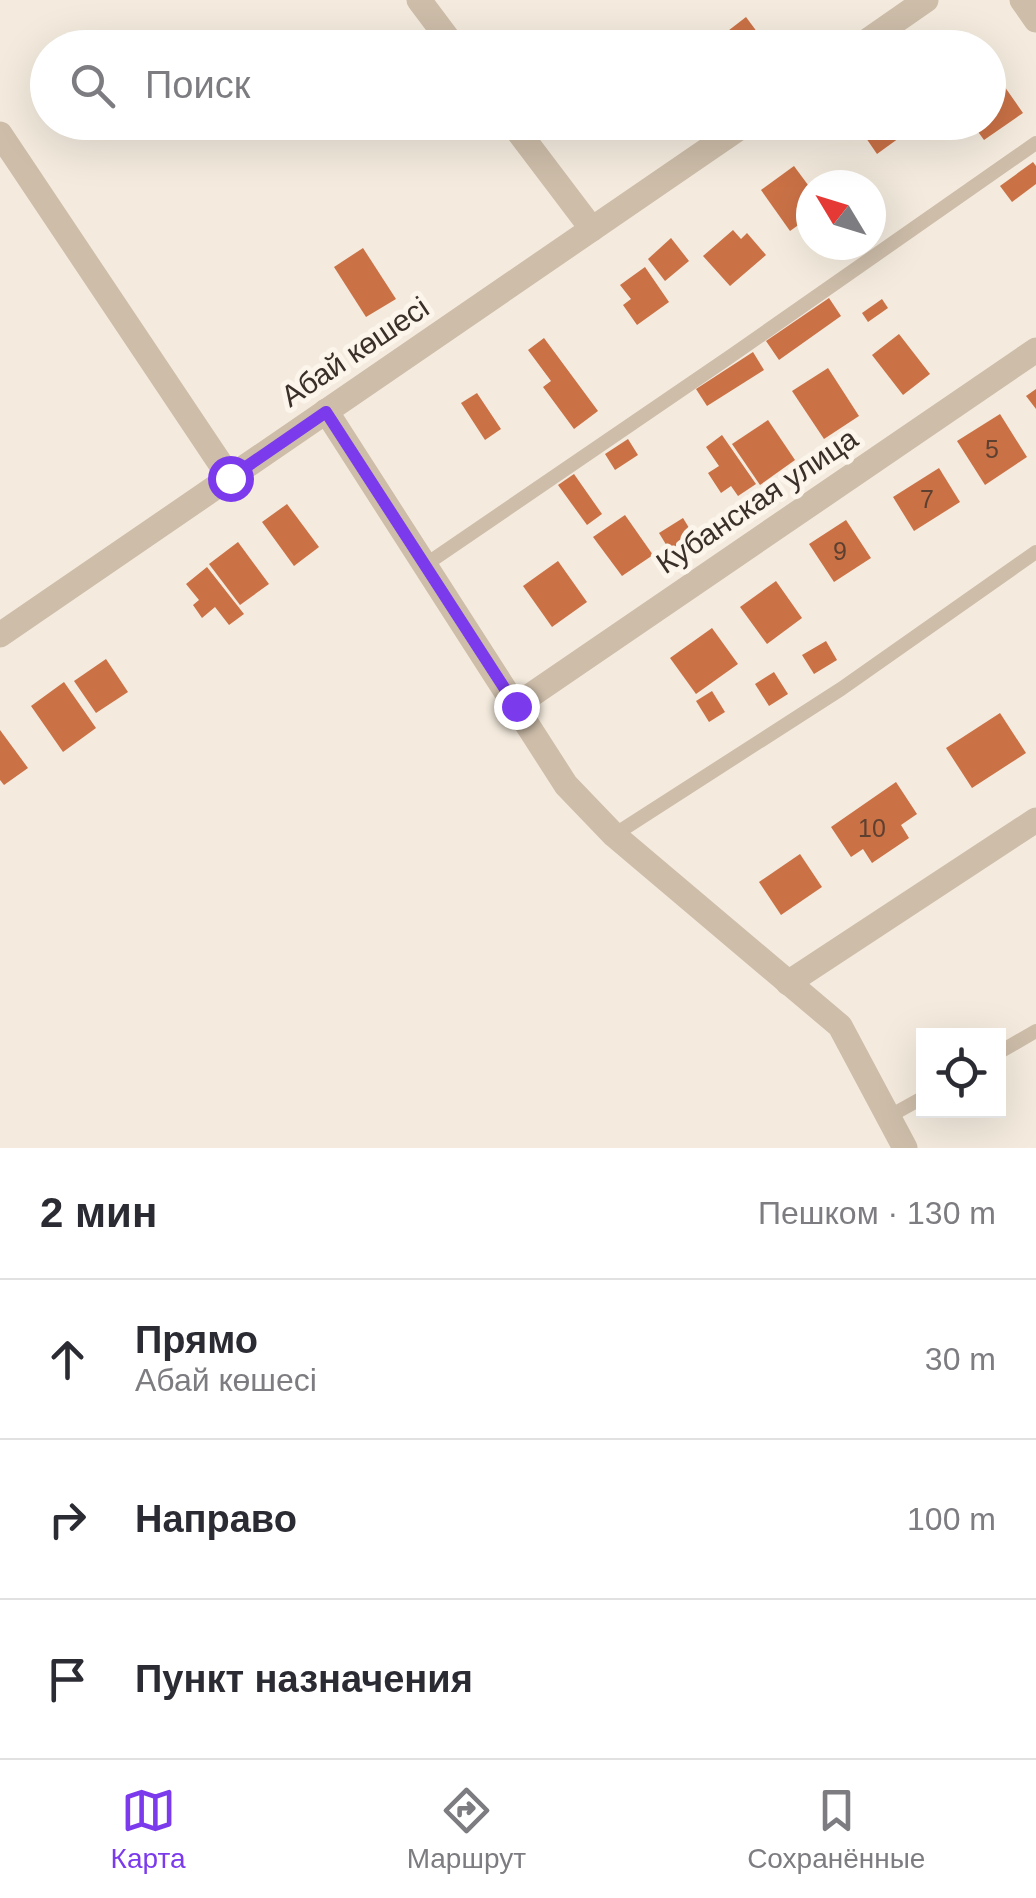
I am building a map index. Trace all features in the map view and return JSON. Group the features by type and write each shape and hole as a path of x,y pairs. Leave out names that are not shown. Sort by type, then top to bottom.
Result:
{"street":[{"path":"419,0 442,30"},
{"path":"883,30 926,0"},
{"path":"1022,0 1036,20"},
{"path":"0,134 230,478"},
{"path":"525,140 592,229"},
{"name":"Абай көшесі","path":"0,635 722,140"},
{"name":"Кубанская улица","path":"516,706 1036,350"},
{"path":"326,412 566,785 614,835 840,1026 905,1148"},
{"path":"788,983 1036,820"}],"lane":[{"path":"425,565 1036,143"},
{"path":"614,835 841,689 1036,552"},
{"path":"1006,1048 1036,1031"},
{"path":"888,1117 916,1101"}],"building":[{"path":"746,17 756,30 729,30"},
{"path":"1006,89 1023,113 1006,125"},
{"path":"867,140 896,140 877,154"},
{"path":"1033,162 1036,184 1012,202 1000,186"},
{"path":"794,166 796,227 790,231 761,190"},
{"path":"733,230 741,239 747,233 766,255 730,286 703,256"},
{"path":"671,238 689,261 665,281 648,259"},
{"path":"363,248 396,299 366,317 334,267"},
{"path":"645,267 669,302 637,325 623,305 631,299 620,285"},
{"path":"829,298 841,316 779,360 766,341"},
{"path":"882,299 888,308 868,322 862,313"},
{"path":"899,334 930,374 903,395 872,355"},
{"path":"544,338 598,411 574,429 543,387 551,381 528,350"},
{"path":"753,352 764,370 707,406 696,389"},
{"path":"828,368 859,416 824,439 792,391"},
{"path":"1036,389 1036,409 1026,396"},
{"path":"477,393 501,429 485,440 461,403"},
{"path":"1000,414 1027,457 985,485 957,441"},
{"path":"768,420 795,460 760,485 732,444"},
{"path":"722,435 756,484 738,496 731,486 721,493 708,473 719,466 706,447"},
{"path":"628,439 638,455 615,470 605,454"},
{"path":"939,468 960,502 914,531 893,497"},
{"path":"574,474 602,514 587,525 558,485"},
{"path":"287,504 319,547 294,566 262,522"},
{"path":"625,515 653,555 622,576 593,537"},
{"path":"683,518 694,536 670,551 659,533"},
{"path":"846,520 871,558 834,582 809,544"},
{"path":"238,542 269,584 240,605 209,564"},
{"path":"558,561 587,602 552,627 523,586"},
{"path":"207,567 244,614 229,625 215,607 202,618 193,605 199,600 186,584"},
{"path":"776,581 802,618 767,644 740,607"},
{"path":"712,628 738,664 696,694 670,658"},
{"path":"826,641 837,660 814,674 802,655"},
{"path":"106,659 128,692 96,713 74,681"},
{"path":"774,672 788,694 769,706 755,684"},
{"path":"64,682 96,728 63,752 31,706"},
{"path":"712,691 725,712 709,722 696,701"},
{"path":"1000,713 1026,753 972,788 946,748"},
{"path":"0,730 28,768 4,785 0,780"},
{"path":"896,782 917,814 901,825 909,838 872,863 863,849 851,857 831,827"},
{"path":"800,854 822,887 781,915 759,882"}],"route":[{"path":"230,478 326,412 516,706"}]}
